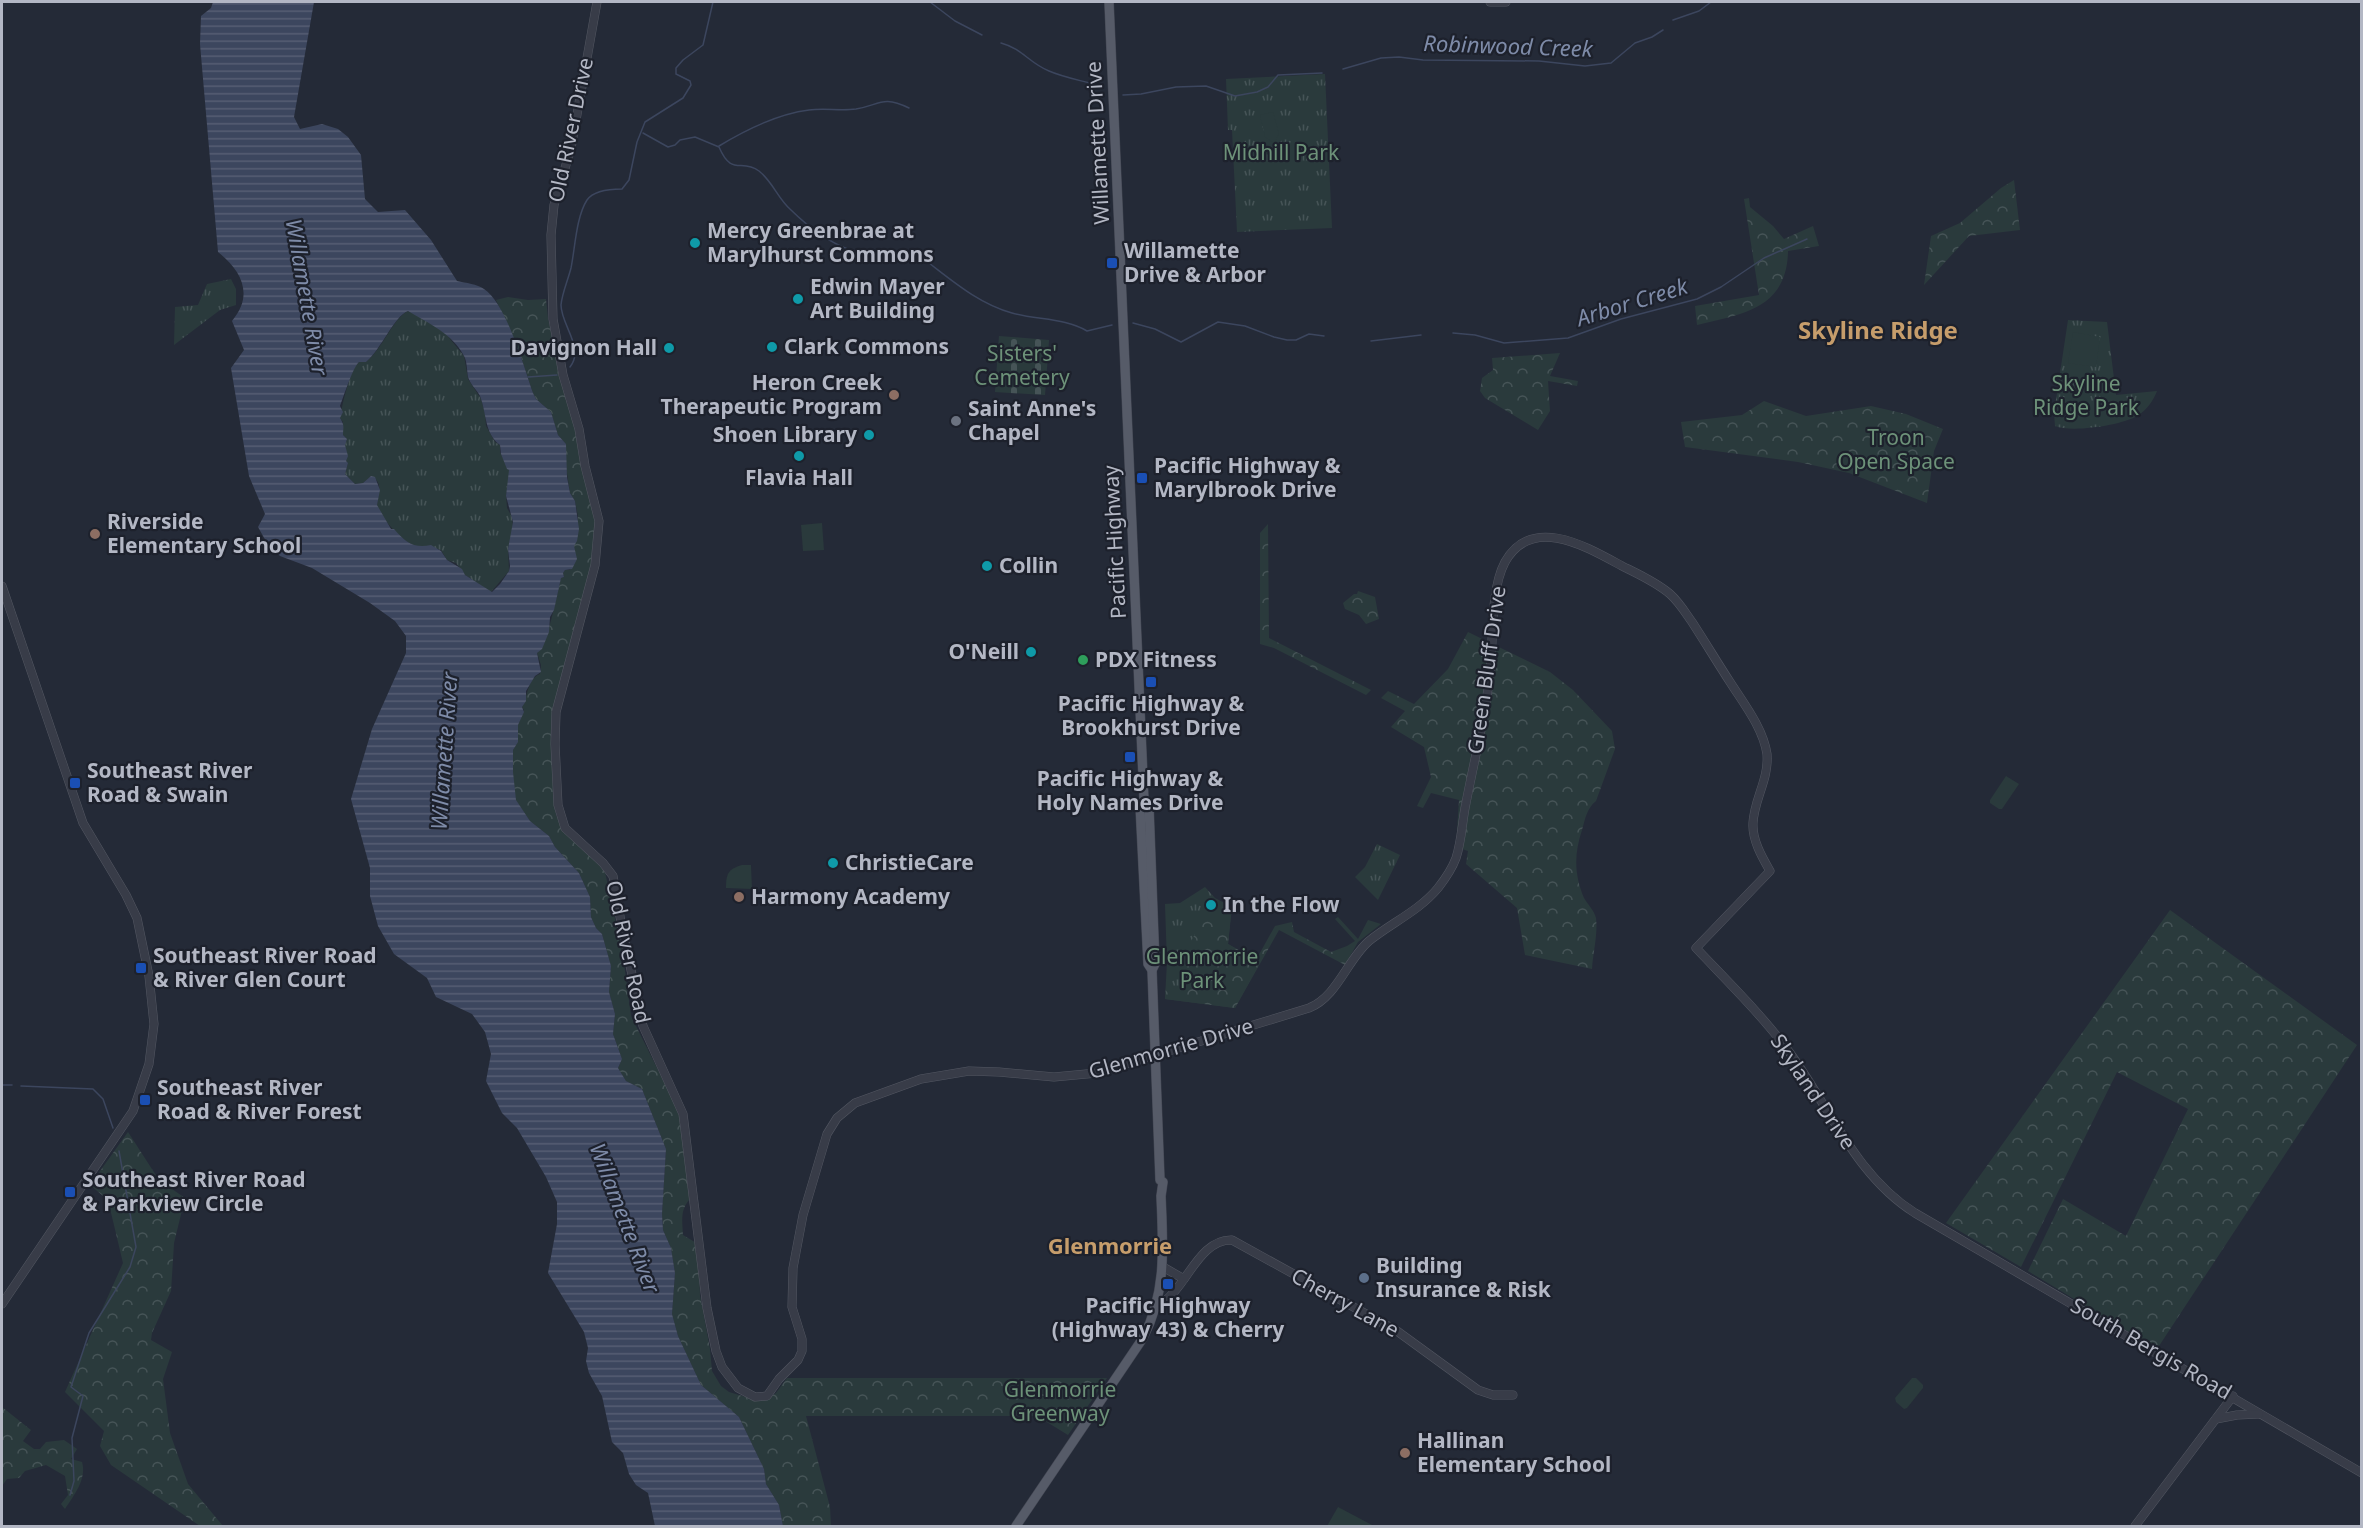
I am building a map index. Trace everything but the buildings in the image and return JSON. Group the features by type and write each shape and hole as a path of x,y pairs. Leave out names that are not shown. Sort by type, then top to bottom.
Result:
{"main road":[{"name":"Willamette Drive","path":"1109,2 1122,283"},
{"name":"Pacific Highway","path":"1016,1527 1132,1357 1149,1328 1157,1306 1163,1267 1161,1196 1158,1191 1160,1180 1152,970 1155,964 1153,879 1149,807 1144,800 1122,283"}],"street":[{"name":"Old River Drive","path":"551,259 554,205 570,154 597,2"},
{"path":"1490,2 1506,2"},
{"name":"Old River Road","path":"551,259 553,319 563,375 579,429 585,466 599,521 595,565 556,712 555,744 559,813 565,828 603,863 614,880 645,1032 683,1114 707,1308 716,1352 732,1382 744,1392 755,1397"},
{"name":"Green Bluff Drive","path":"1393,924 1436,890 1449,874 1456,858 1488,692 1494,620 1502,571 1508,558 1518,548 1533,539 1558,537 1574,542 1655,584 1677,601 1755,721 1765,745 1767,774 1757,805 1753,829 1758,848 1770,871 1696,948"},
{"path":"2,586 83,823 126,895 136,918 149,976 154,1024 149,1064 133,1111 2,1304"},
{"name":"Glenmorrie Drive","path":"755,1397 761,1398 769,1395 777,1381 801,1354 802,1339 792,1303 796,1244 827,1134 837,1118 848,1108 873,1095 943,1075 980,1071 1063,1077 1106,1071 1318,1004 1364,946 1393,924"},
{"name":"Skyland Drive","path":"1696,948 1785,1047 1875,1180 1903,1205 1939,1227"},
{"name":"South Bergis Road","path":"1939,1227 2233,1396 2361,1473"},
{"name":"Cherry Lane","path":"1157,1306 1164,1302 1213,1244 1223,1240 1232,1240 1397,1331 1478,1390 1493,1395 1513,1395"},
{"path":"1163,1267 1184,1279"},
{"path":"2135,1527 2233,1396"},
{"path":"2216,1419 2262,1414"}],"green space":[{"name":"Midhill Park","path":"1325,74 1332,228 1237,232 1232,130 1228,130 1226,79"},
{"path":"1273,112 1279,134 1274,143 1265,137 1260,115"},
{"path":"2014,180 2020,230 1969,236 1924,285 1931,236 1960,223 2001,188"},
{"path":"1749,198 1750,207 1773,226 1784,239 1813,226 1819,246 1788,251 1786,270 1780,285 1771,297 1759,306 1730,317 1697,325 1695,306 1759,295 1744,199"},
{"path":"231,279 236,289 236,305 220,310 174,345 175,307 198,305 207,284"},
{"name":"Glenmorrie Greenway","path":"508,297 528,300 546,299 562,384 579,442 596,523 593,562 560,688 554,794 556,815 565,833 605,872 623,956 631,1016 675,1104 682,1125 688,1185 692,1197 685,1205 682,1219 683,1235 698,1244 700,1295 712,1371 721,1386 729,1392 749,1398 768,1399 776,1393 787,1378 1107,1378 1068,1435 1037,1416 806,1416 830,1507 831,1526 783,1526 779,1505 766,1484 764,1469 739,1417 701,1385 678,1336 672,1314 675,1273 671,1248 663,1230 666,1149 642,1089 626,1081 618,1068 622,1059 613,1034 615,1014 609,992 611,966 602,934 591,917 590,897 579,873 555,847 549,836 530,821 516,801 513,784 513,750 517,743 518,725 530,684 540,674 541,665 537,653 549,629 561,578 564,577 565,570 570,570 575,561 574,546 578,516 575,501 570,493 566,444 558,435 551,412 536,399 533,393 518,348 496,300"},
{"path":"408,311 446,334 464,356 468,379 481,399 486,426 495,442 500,445 500,452 510,472 506,496 513,528 508,549 509,571 491,592 465,575 456,563 447,560 441,550 426,546 419,547 404,540 384,519 377,505 379,485 375,479 371,476 363,483 355,484 345,474 348,463 345,448 347,439 343,435 343,422 340,418 350,380 359,362 366,362 372,357 398,320"},
{"name":"Skyline Ridge Park","path":"2068,320 2107,322 2116,395 2157,391 2141,414 2097,427 2073,429 2055,426 2054,413"},
{"path":"2073,332 2100,337 2096,367 2068,363"},
{"name":"Sisters' Cemetery","path":"999,336 1049,340 1045,395 995,392"},
{"path":"1560,353 1550,376 1578,381 1577,386 1548,381 1550,411 1538,430 1485,398 1480,391 1482,378 1493,370 1492,358"},
{"name":"Troon Open Space","path":"1764,401 1806,416 1871,406 1906,414 1943,429 1934,451 1927,503 1849,473 1798,462 1685,447 1681,422 1742,415"},
{"path":"822,523 824,550 803,551 801,525"},
{"path":"1268,524 1269,638 1371,690 1366,695 1274,648 1260,644 1260,533"},
{"path":"1358,591 1375,597 1379,619 1366,624 1359,615 1345,609 1343,603"},
{"path":"1468,632 1550,672 1573,690 1612,731 1615,749 1596,801 1587,814 1576,856 1581,889 1596,918 1592,969 1525,955 1517,908 1466,864 1468,851 1456,847 1459,800 1431,793 1423,808 1417,806 1431,777 1424,747 1391,727 1405,711 1381,698 1388,691 1414,704 1448,669"},
{"path":"2006,776 2019,784 2002,809 1999,809 1990,803 1990,800"},
{"path":"1377,844 1400,855 1378,900 1355,877 1365,867"},
{"path":"742,865 751,865 752,889 726,888 729,873"},
{"name":"Glenmorrie Park","path":"1205,887 1215,898 1232,907 1228,944 1260,962 1235,1008 1165,999 1167,962 1165,904 1180,903"},
{"path":"2170,910 2357,1045 2157,1349 2028,1271 2063,1199 2126,1236 2188,1109 2117,1072 2021,1267 1946,1223"},
{"name":"Glenmorrie Park","path":"1231,913 1228,944 1256,960 1275,926 1292,922 1294,932 1331,952 1355,941 1335,919 1338,917 1358,939 1368,920 1381,924 1358,942 1345,965 1279,930 1235,1008 1165,999 1166,987 1169,986 1171,994 1182,992 1191,941 1206,916 1214,918 1220,914"},
{"path":"128,1132 159,1180 185,1198 174,1243 171,1291 151,1340 172,1352 163,1379 170,1433 188,1484 223,1526 200,1526 111,1465 100,1446 104,1431 65,1392 123,1263 108,1200 90,1185"},
{"path":"1912,1378 1916,1378 1923,1388 1904,1409 1895,1398"},
{"path":"2,1407 31,1430 23,1441 34,1449 40,1449 46,1442 64,1440 77,1449 71,1459 82,1462 83,1475 79,1487 65,1509 61,1504 68,1495 65,1476 46,1465 25,1471 19,1478 7,1479 2,1486"},
{"path":"1338,1507 1374,1526 1327,1526"}],"water":[{"name":"Willamette River","path":"213,2 314,2 294,117 300,129 322,124 338,129 348,137 361,155 365,199 378,212 405,210 431,240 457,281 478,286 492,296 507,321 536,399 551,412 558,435 566,444 567,477 570,493 575,501 579,529 574,546 577,559 572,569 565,570 564,577 561,578 554,610 550,617 549,632 542,649 537,653 541,672 535,676 526,691 526,701 522,707 524,712 518,725 518,742 513,750 516,800 530,821 549,836 555,847 579,873 590,897 591,917 602,934 611,966 609,992 615,1014 613,1034 622,1059 618,1068 626,1081 642,1089 666,1149 663,1230 671,1248 675,1273 672,1314 678,1336 701,1385 739,1417 764,1469 766,1484 779,1505 783,1526 655,1526 648,1493 636,1485 629,1474 623,1453 612,1442 602,1396 589,1373 586,1361 588,1348 584,1332 548,1273 557,1224 557,1202 546,1177 517,1128 502,1113 486,1081 491,1054 485,1032 472,1014 436,997 427,978 394,954 378,926 370,896 370,868 351,799 372,729 406,653 406,636 395,621 370,603 312,568 280,556 267,543 258,527 265,514 249,476 231,368 244,350 232,321 239,311 244,293 239,275 218,252 200,44 201,16 211,8","holes":["408,311 447,335 459,348 466,361 469,380 480,396 488,429 500,445 501,454 509,470 506,496 513,522 508,549 510,566 509,571 492,592 465,575 462,569 447,560 441,551 431,545 420,546 410,543 391,529 377,505 380,490 375,477 371,476 363,483 355,484 345,474 348,463 345,445 347,439 343,435 340,418 343,412 340,406 351,376 359,362 366,362 372,357 398,319"]}],"waterway":[{"path":"570,367 574,360 574,344 561,305 583,207 587,200 598,192 622,189 629,180 637,142 645,122 683,98 691,85 690,81 676,74 676,68 703,45 713,2"},
{"name":"Robinwood Creek","path":"930,2 955,21 982,35"},
{"name":"Robinwood Creek","path":"1673,20 1699,11 1711,2"},
{"name":"Robinwood Creek","path":"1343,69 1381,58 1399,57 1423,60 1539,61 1585,66 1611,63 1635,43 1663,30"},
{"name":"Robinwood Creek","path":"1001,43 1015,49 1049,71 1103,87"},
{"name":"Robinwood Creek","path":"1123,95 1176,87 1206,86 1235,96 1257,92 1268,87 1278,75 1322,73"},
{"path":"719,146 762,123 797,112 815,109 856,109 881,102 893,102 909,108"},
{"name":"Arbor Creek","path":"643,133 668,147 680,140 695,137 719,147 728,162 753,167 759,171 791,210 834,243 848,249 879,256 916,256"},
{"name":"Arbor Creek","path":"1453,333 1475,335 1504,343 1568,338 1621,319 1697,299 1721,287 1764,258 1807,239"},
{"name":"Arbor Creek","path":"929,263 968,292 1000,309 1060,321 1087,331 1112,325"},
{"name":"Arbor Creek","path":"1133,323 1155,329 1181,342 1218,322 1245,326 1287,340 1296,340 1309,334 1324,336"},
{"name":"Arbor Creek","path":"1371,341 1421,335"},
{"path":"528,377 557,375"},
{"path":"2,1085 12,1085"},
{"path":"21,1086 93,1089 103,1099 113,1128"},
{"path":"70,1495 74,1481 72,1438 83,1396 71,1387 89,1333 130,1267 136,1247 119,1151"}],"place":[{"name":"Mercy Greenbrae at Marylhurst Commons","path":"695,243"},
{"name":"Willamette Drive & Arbor","path":"1112,263"},
{"name":"Edwin Mayer Art Building","path":"798,299"},
{"name":"Clark Commons","path":"772,347"},
{"name":"Davignon Hall","path":"669,348"},
{"name":"Heron Creek Therapeutic Program","path":"894,395"},
{"name":"Saint Anne's Chapel","path":"956,421"},
{"name":"Shoen Library","path":"869,435"},
{"name":"Flavia Hall","path":"799,456"},
{"name":"Pacific Highway & Marylbrook Drive","path":"1142,478"},
{"name":"Riverside Elementary School","path":"95,534"},
{"name":"Collin","path":"987,566"},
{"name":"O'Neill","path":"1031,652"},
{"name":"PDX Fitness","path":"1083,660"},
{"name":"Pacific Highway & Brookhurst Drive","path":"1151,682"},
{"name":"Pacific Highway & Holy Names Drive","path":"1130,757"},
{"name":"Southeast River Road & Swain","path":"75,783"},
{"name":"ChristieCare","path":"833,863"},
{"name":"Harmony Academy","path":"739,897"},
{"name":"In the Flow","path":"1211,905"},
{"name":"Southeast River Road & River Glen Court","path":"141,968"},
{"name":"Southeast River Road & River Forest","path":"145,1100"},
{"name":"Southeast River Road & Parkview Circle","path":"70,1192"},
{"name":"Building Insurance & Risk","path":"1364,1278"},
{"name":"Pacific Highway (Highway 43) & Cherry","path":"1168,1284"},
{"name":"Hallinan Elementary School","path":"1405,1453"}],"district":[{"name":"Skyline Ridge","path":"1878,331"},
{"name":"Glenmorrie","path":"1110,1246"}]}
